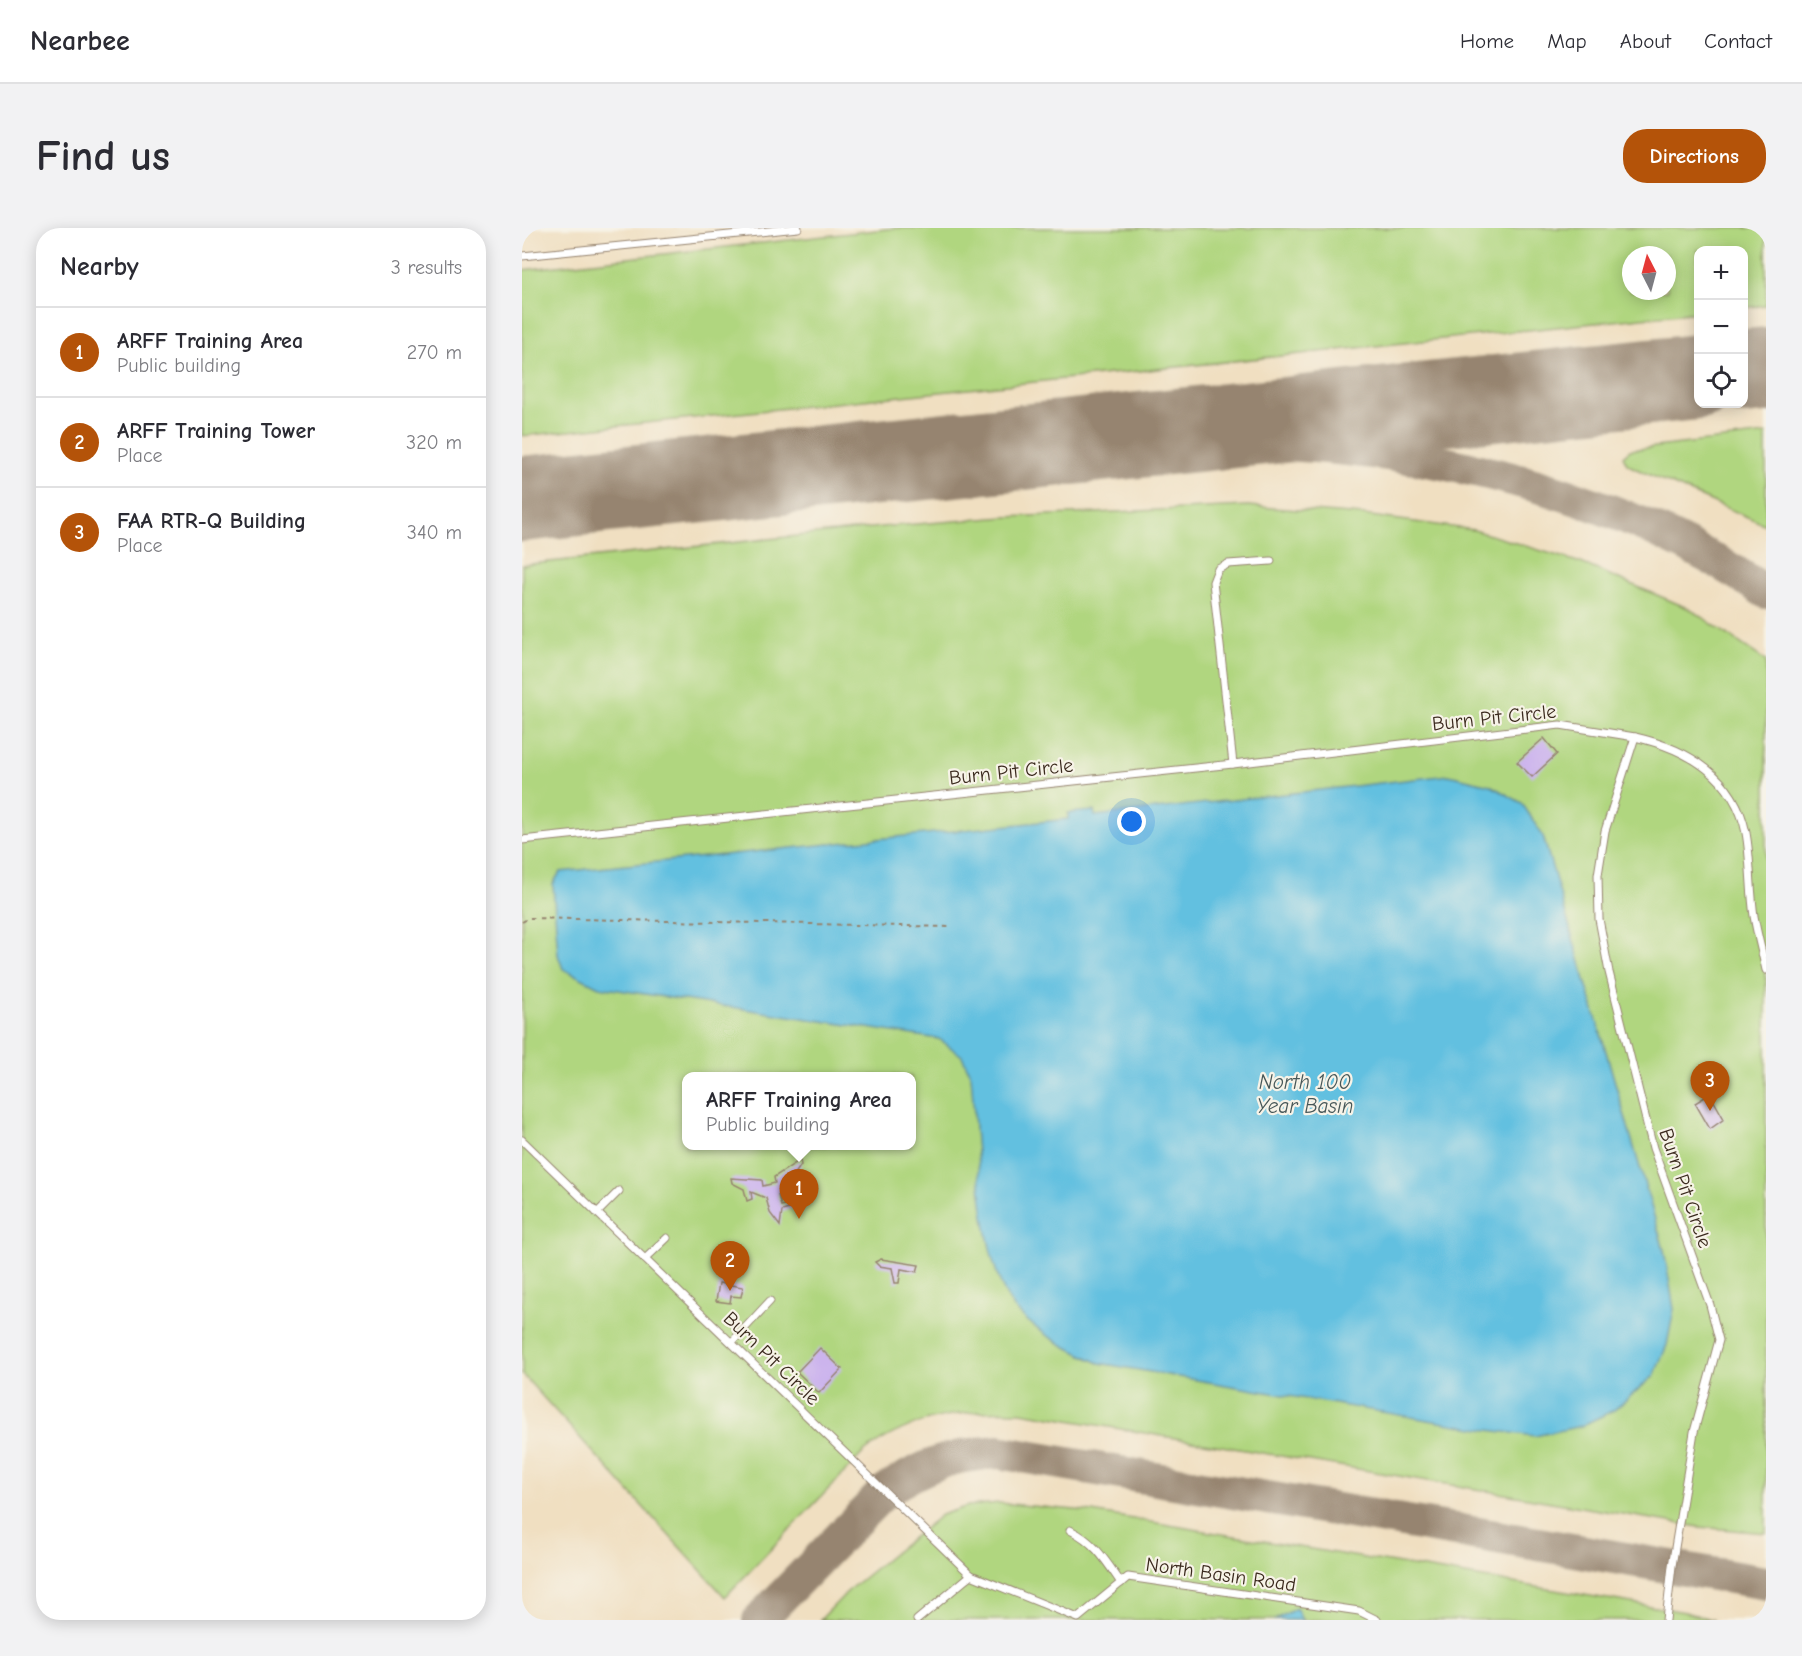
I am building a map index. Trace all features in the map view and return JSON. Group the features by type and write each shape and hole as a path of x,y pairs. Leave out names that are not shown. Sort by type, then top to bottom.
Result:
{"lane":[{"path":"522,256 798,228"},
{"path":"1233,764 1214,582 1218,569 1228,564 1271,561"},
{"name":"Burn Pit Circle","path":"522,840 1233,764 1560,725 1635,737 1605,831 1598,875 1599,919 1609,972 1653,1148 1710,1305 1719,1340 1694,1432 1672,1566 1666,1620"},
{"path":"1635,737 1657,742 1688,755 1712,771 1734,798 1746,833 1754,916 1766,970"},
{"name":"Burn Pit Circle","path":"522,1140 971,1575"},
{"path":"597,1212 619,1191"},
{"path":"645,1258 667,1238"},
{"path":"732,1342 770,1301"},
{"path":"1070,1530 1087,1538 1100,1551 1121,1583"},
{"path":"917,1620 971,1575"},
{"name":"North Basin Road","path":"971,1575 1078,1618 1128,1577 1359,1611 1377,1620"}],"path":[{"path":"522,922 529,918 951,927"}],"green space":[{"path":"895,228 1766,228 1766,305 1748,307 1748,246 1694,246 1694,312 522,436 522,270"},
{"path":"1766,434 1766,525 1634,468 1627,464 1623,456 1630,450"},
{"path":"1248,506 1363,515 1474,530 1581,563 1690,609 1766,661 1766,1533 1699,1527 1021,1412 979,1412 939,1417 919,1423 882,1440 864,1452 725,1597 522,1374 522,565 891,526 1006,517"},
{"path":"999,1503 1086,1511 1685,1612 1714,1620 820,1620 851,1588 941,1515 968,1506"}],"water":[{"name":"North 100 Year Basin","path":"1449,775 1490,785 1522,803 1543,836 1664,1250 1674,1309 1667,1345 1654,1376 1614,1410 1581,1426 1535,1436 1480,1429 1099,1363 1056,1341 1027,1321 1005,1292 995,1266 987,1234 978,1166 971,1076 962,1056 939,1039 599,987 563,969 558,955 553,884 560,872 1068,819 1068,813 1094,811 1095,816"},
{"path":"1296,1608 1302,1620 1275,1620"}],"building":[{"path":"1544,738 1557,754 1532,777 1517,762"},
{"path":"1710,1094 1724,1119 1710,1129 1695,1103"},
{"path":"800,1160 801,1165 793,1177 796,1188 791,1190 789,1183 778,1195 781,1206 795,1202 796,1207 782,1211 780,1226 770,1213 766,1198 751,1192 752,1199 747,1201 744,1189 732,1183 731,1178 762,1180 763,1186 775,1183 774,1177"},
{"path":"881,1259 919,1265 917,1272 901,1269 899,1283 895,1283 892,1268 879,1266 875,1262"},
{"path":"719,1283 743,1287 741,1297 731,1296 730,1303 716,1301"},
{"path":"820,1348 842,1369 819,1393 797,1372"}],"taxiway":[{"path":"1097,439 1260,443 1347,449 1410,457 1473,469 1535,485 1596,505 1655,530 1711,558 1766,592"},
{"path":"759,1620 885,1491 912,1474 938,1463 981,1453 998,1452 1766,1583"}],"runway":[{"path":"1748,372 1766,370"},
{"path":"522,499 1694,377"}],"place":[{"name":"FAA RTR-Q Building","path":"1710,1111"},
{"name":"ARFF Training Area","path":"799,1219"},
{"name":"ARFF Training Tower","path":"730,1291"}]}
